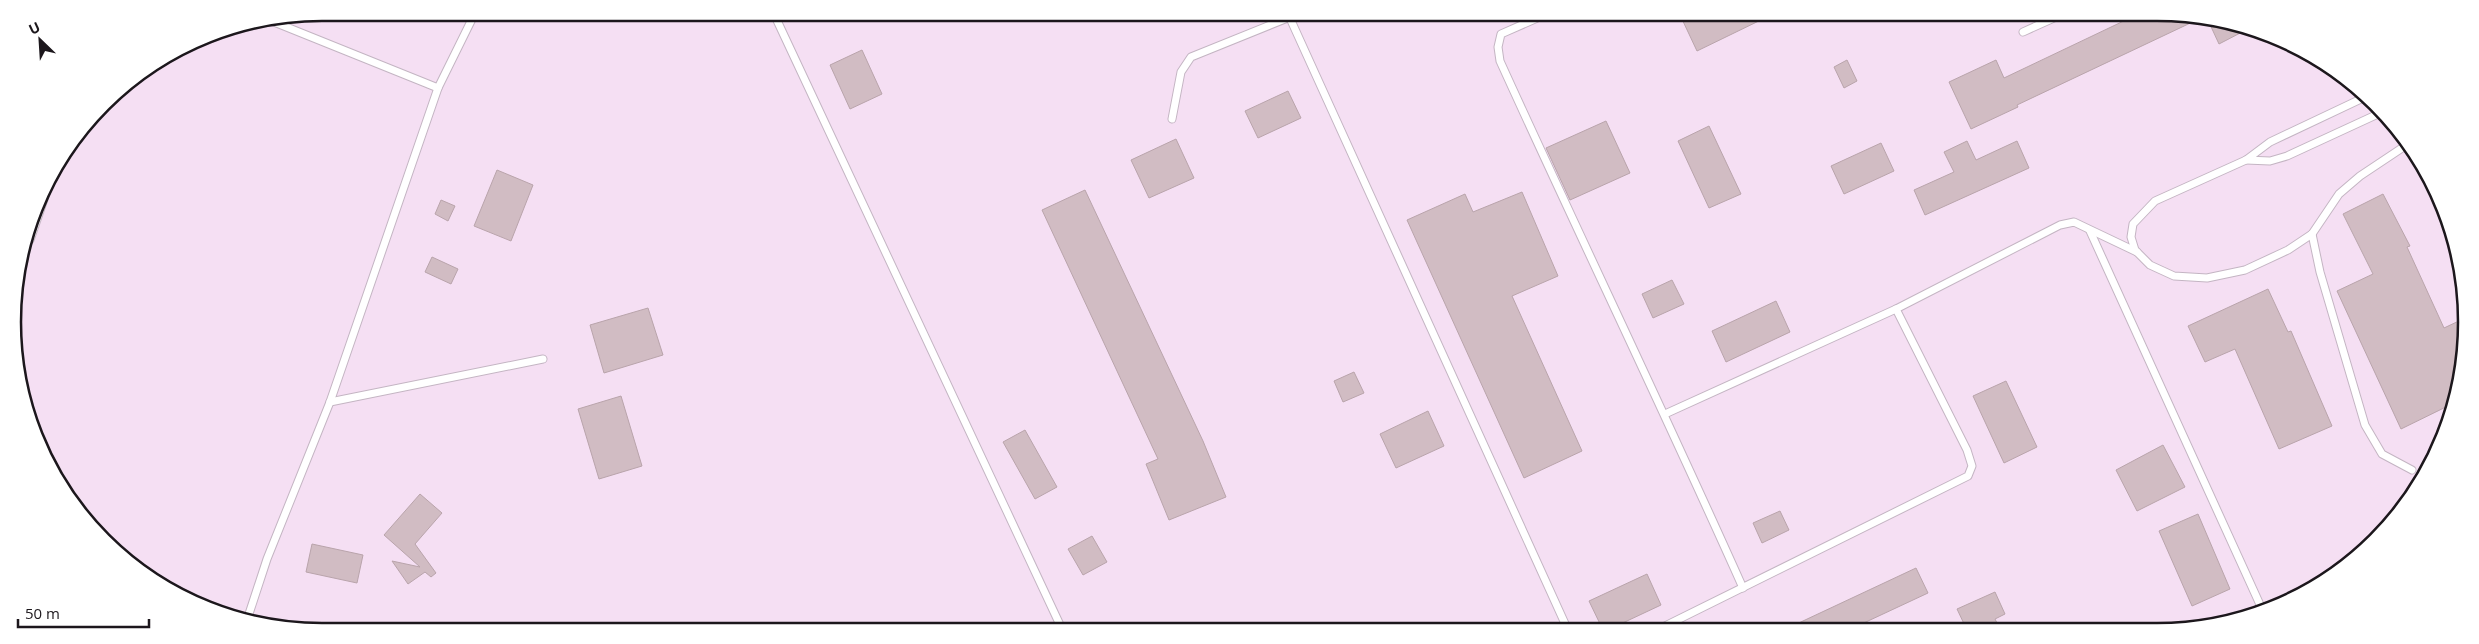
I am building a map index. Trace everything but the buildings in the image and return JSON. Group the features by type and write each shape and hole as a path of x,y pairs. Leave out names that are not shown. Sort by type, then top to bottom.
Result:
{"lane":[{"path":"249,614 268,559 330,402 438,88 471,21"},
{"path":"777,21 1059,623"},
{"path":"1172,119 1181,72 1191,58 1277,21"},
{"path":"1291,21 1565,623"},
{"path":"1531,21 1501,34 1498,47 1500,61 1571,217 1665,414 1743,588"},
{"path":"2023,32 2047,21"},
{"path":"280,24 438,88"},
{"path":"2138,253 2131,237 2133,224 2155,201 2246,160 2270,142 2359,99"},
{"path":"2246,160 2270,161 2288,156 2375,115"},
{"path":"1665,414 1896,309 2060,225 2074,222 2138,253 2150,265 2174,276 2207,278 2245,270 2288,250 2312,234 2340,194 2360,176 2402,148"},
{"path":"2090,231 2260,605"},
{"path":"2312,234 2320,272 2365,425 2382,454 2412,470"},
{"path":"1672,623 1968,476 1972,466 1967,450 1896,309"},
{"path":"330,402 543,359"}],"shaded area":[{"path":"2157,21 2216,27 2235,31 2272,44 2324,72 2370,109 2407,155 2435,207 2448,244 2452,263 2458,322 2452,381 2442,419 2427,455 2396,505 2370,535 2340,561 2290,592 2235,613 2196,620 2157,623 322,623 263,617 244,613 207,600 155,572 109,535 83,505 52,455 31,400 22,342 22,302 31,244 52,189 83,139 109,109 139,83 189,52 244,31 302,22"}]}
